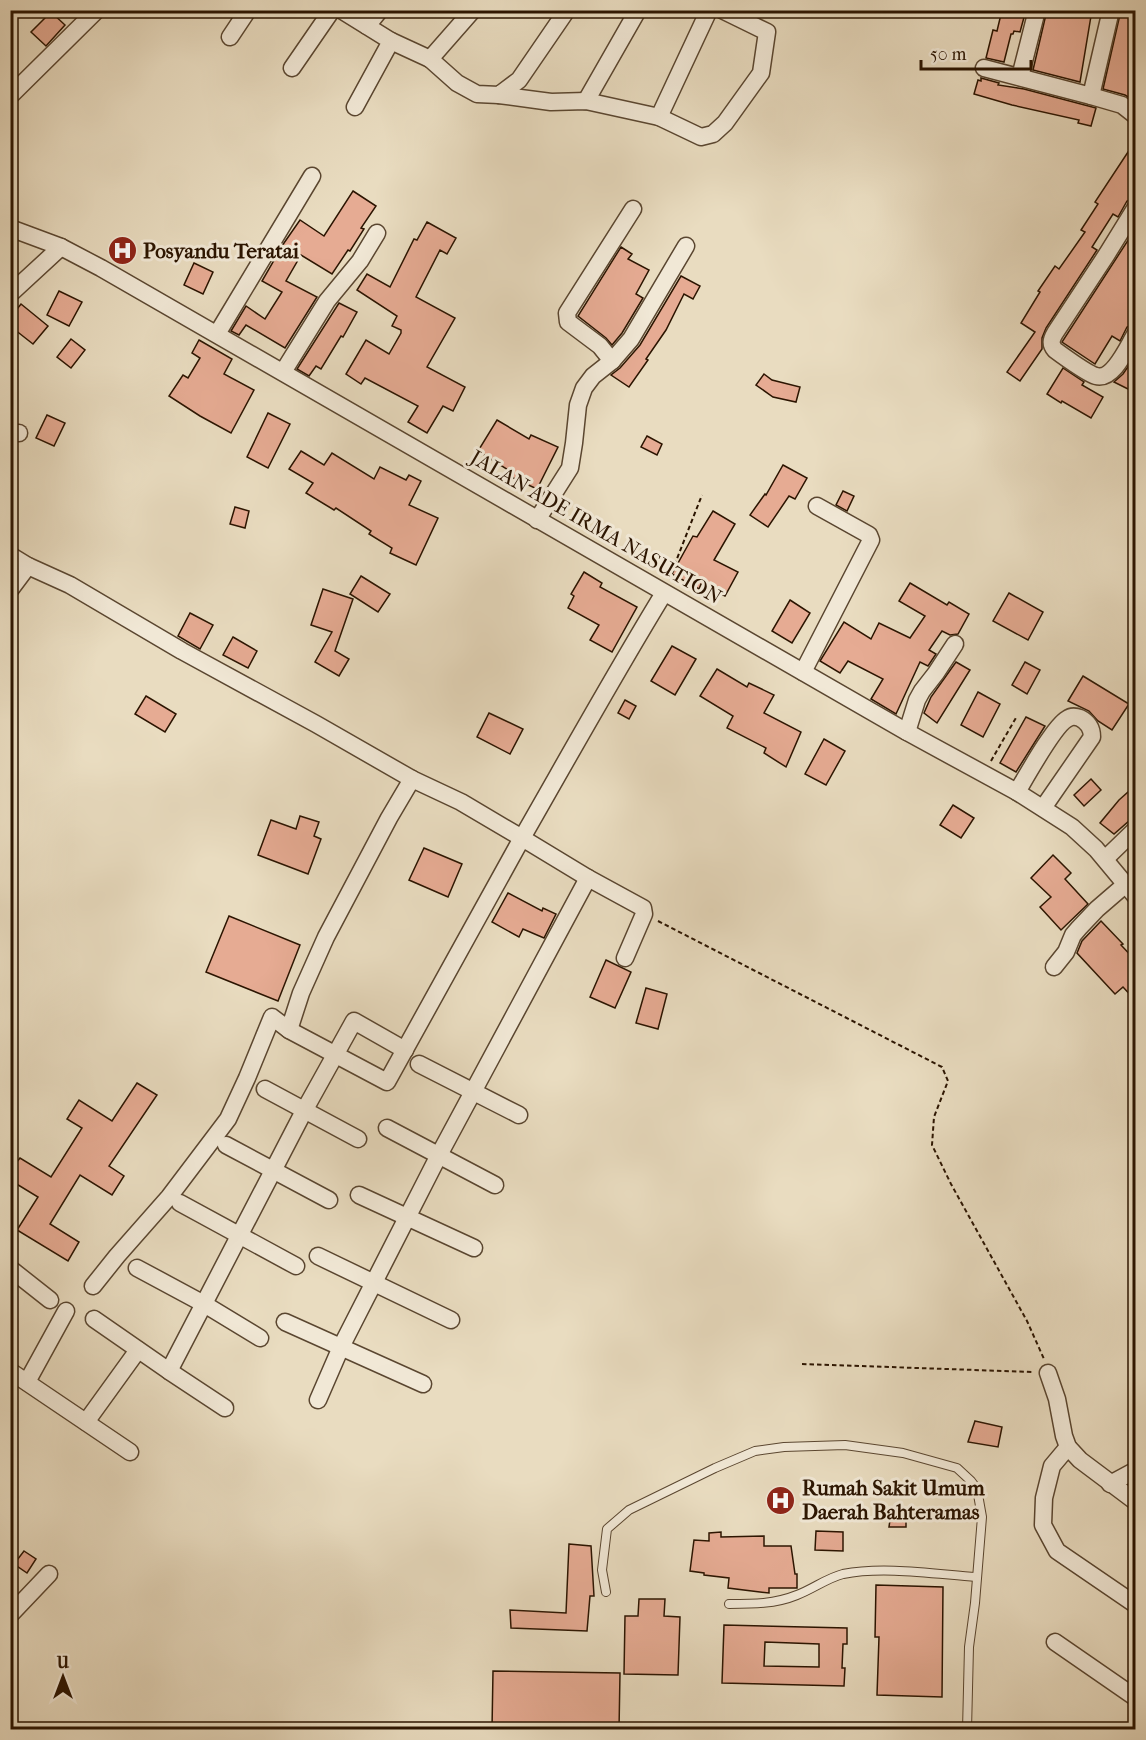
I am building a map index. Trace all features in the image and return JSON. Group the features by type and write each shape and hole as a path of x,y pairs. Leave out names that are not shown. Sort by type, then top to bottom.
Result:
{"street":[{"path":"10,96 98,10"},
{"path":"230,37 248,10"},
{"path":"292,68 332,10"},
{"path":"341,10 392,41 430,59 457,83 477,94 551,102 586,101 659,117 701,137 712,134 725,123 761,73 767,32 722,10"},
{"path":"367,26 380,10"},
{"path":"430,59 473,10"},
{"path":"499,95 519,80 567,10"},
{"path":"586,101 638,10"},
{"path":"659,117 709,10"},
{"path":"1020,77 1037,10"},
{"path":"1091,96 1111,10"},
{"path":"355,106 392,41"},
{"path":"984,68 1122,105 1135,115"},
{"path":"217,334 312,176"},
{"path":"1136,207 1051,342 1055,350 1094,376 1105,376 1113,370 1136,333"},
{"path":"612,361 600,346 568,322 567,313 633,209"},
{"name":"JALAN ADE IRMA NASUTION","path":"10,228 61,247 101,268 907,732 1017,792 1072,827 1096,849 1131,891"},
{"path":"283,372 327,301 360,261 377,233"},
{"path":"537,520 570,468 578,405 584,388 593,376 612,361 631,339 686,246"},
{"path":"10,294 61,247"},
{"path":"803,672 871,540 869,535 817,506"},
{"path":"10,555 70,585 182,651 412,779 461,802 588,878 644,908 644,914 625,958"},
{"path":"10,590 28,566"},
{"path":"93,1287 169,1197 228,1119 272,1017 387,1082 522,838 664,592"},
{"path":"907,732 917,700 955,644"},
{"path":"1017,792 1063,722 1068,717 1075,716 1083,720 1088,724 1092,736 1043,808"},
{"path":"290,1029 301,993 326,937 412,779"},
{"path":"1105,859 1136,829"},
{"path":"318,1400 340,1347 406,1218 588,878"},
{"path":"1054,967 1066,952 1073,935 1097,909 1131,891"},
{"path":"169,1371 304,1111 354,1021 405,1050"},
{"path":"419,1064 519,1115"},
{"path":"266,1089 358,1139"},
{"path":"387,1128 495,1185"},
{"path":"226,1145 329,1200"},
{"path":"359,1195 474,1248"},
{"path":"180,1203 296,1266"},
{"path":"318,1256 451,1320"},
{"path":"137,1268 204,1304 260,1338"},
{"path":"10,1272 12,1270 50,1300"},
{"path":"27,1382 66,1311"},
{"path":"94,1319 225,1408"},
{"path":"285,1322 423,1384"},
{"path":"86,1422 138,1350"},
{"path":"10,1371 130,1452"},
{"path":"1048,1373 1057,1399 1068,1447 1080,1460 1136,1502"},
{"path":"1068,1447 1052,1466 1044,1498 1043,1525 1057,1551 1136,1605"},
{"path":"1110,1484 1136,1470"},
{"path":"10,1615 49,1574"},
{"path":"1055,1642 1136,1698"}],"lane":[{"path":"606,1592 602,1570 607,1529 629,1510 755,1451 845,1444 903,1452 957,1468 977,1489 982,1517 969,1647 967,1730"},
{"path":"729,1604 762,1604 776,1601 799,1595 841,1575 860,1572 976,1576"}],"path":[{"path":"664,592 702,495"},
{"path":"984,774 1017,716"},
{"path":"644,914 942,1067 948,1081 934,1117 932,1145 951,1184 1027,1321 1048,1373 802,1364"}],"building":[{"path":"1002,10 1026,10 1020,32 1014,31 1011,34 1004,62 986,58 993,30 997,31"},
{"path":"1047,10 1069,15 1070,10 1092,10 1080,82 1033,70"},
{"path":"1121,10 1136,10 1136,102 1125,95 1103,89"},
{"path":"51,12 65,25 46,46 31,32"},
{"path":"981,78 999,83 998,85 1024,89 1096,108 1091,126 1078,123 1079,120 974,94 978,80 981,81"},
{"path":"1128,152 1136,156 1136,197 1127,201 1118,217 1113,214 1092,247 1097,250 1046,328 1042,338 1042,349 1020,381 1007,372 1035,332 1021,323 1055,266 1059,269 1085,232 1081,230 1098,204 1095,202"},
{"path":"353,191 376,206 361,228 364,229 350,251 348,250 332,274 301,255 286,281 317,297 285,348 246,325 239,335 231,331 246,306 265,319 282,292 262,281 300,220 324,236"},
{"path":"427,222 456,238 447,254 440,250 416,297 455,318 427,367 465,387 453,411 443,406 427,433 408,422 418,406 365,378 361,384 346,374 366,340 389,354 401,333 401,330 392,326 397,316 357,290 367,274 390,287 414,239 417,240"},
{"path":"1136,228 1136,323 1127,327 1120,341 1112,336 1095,364 1062,342"},
{"name":"Posyandu Teratai","path":"120,240 132,247 124,262 111,255"},
{"path":"621,247 632,254 628,259 649,270 636,294 643,298 612,345 578,316"},
{"path":"194,263 213,272 203,294 184,285"},
{"path":"681,276 700,286 693,299 684,294 666,330 629,387 611,375 640,345"},
{"path":"59,291 82,302 69,326 47,315"},
{"path":"339,303 357,312 321,369 316,366 309,376 297,369"},
{"path":"21,304 48,326 33,344 10,326 10,318"},
{"path":"71,339 85,350 71,368 57,357"},
{"path":"199,340 232,359 224,374 254,390 231,433 169,396 183,375 188,378 200,358 192,353"},
{"path":"1136,355 1136,393 1114,382 1123,374"},
{"path":"1063,368 1084,382 1082,385 1103,397 1091,418 1047,394"},
{"path":"764,374 772,380 800,387 796,402 773,397 756,385"},
{"path":"268,413 290,424 268,468 247,457"},
{"path":"47,415 65,423 54,446 36,438"},
{"path":"497,420 529,439 531,435 558,447 537,489 511,477 513,473 478,451"},
{"path":"647,436 662,444 657,455 641,447"},
{"path":"301,451 324,465 332,453 374,479 380,467 406,480 409,475 421,481 409,505 438,518 416,565 390,553 392,548 369,534 371,531 336,508 334,510 306,493 313,483 289,469"},
{"path":"783,465 807,478 795,499 789,496 768,527 750,515 766,495"},
{"path":"843,491 854,496 847,511 836,505"},
{"path":"235,507 249,511 245,528 230,524"},
{"path":"713,511 735,524 714,560 738,572 725,596 701,584 699,589 672,574 693,536 697,537"},
{"path":"584,572 602,583 600,587 637,607 612,652 590,640 599,625 568,608 574,596 571,594"},
{"path":"361,576 390,594 378,612 350,594"},
{"path":"910,583 947,605 949,602 969,614 958,634 950,635 942,631 929,650 936,654 928,666 920,662 896,714 871,699 883,679 848,661 840,673 820,661 844,622 871,639 879,623 910,638 925,616 899,601"},
{"path":"323,589 353,599 335,651 349,659 339,676 315,662 332,632 311,625"},
{"path":"1009,593 1043,612 1028,640 993,621"},
{"path":"790,600 810,613 792,643 772,631"},
{"path":"190,613 213,625 200,649 178,636"},
{"path":"233,637 257,651 248,668 223,655"},
{"path":"672,646 696,659 675,695 651,681"},
{"path":"956,662 970,670 937,723 924,713 931,697"},
{"path":"1025,662 1040,670 1027,694 1012,685"},
{"path":"717,669 747,687 749,683 774,695 764,713 801,732 786,767 764,753 766,748 727,728 733,716 700,696"},
{"path":"1083,676 1129,704 1112,730 1098,721 1089,711 1068,701"},
{"path":"978,692 1000,704 983,737 961,725"},
{"path":"146,696 176,714 165,732 135,714"},
{"path":"625,700 636,706 629,719 618,713"},
{"path":"489,713 523,729 510,754 477,737"},
{"path":"1026,717 1045,726 1016,772 1000,763"},
{"path":"824,739 845,751 826,785 805,774"},
{"path":"1091,779 1101,790 1084,806 1074,795"},
{"path":"1136,785 1136,819 1129,821 1114,834 1100,823 1119,800"},
{"path":"953,805 974,818 961,838 940,825"},
{"path":"300,816 319,822 314,836 321,839 308,874 258,855 271,820 296,829"},
{"path":"424,848 462,864 448,897 409,880"},
{"path":"1053,855 1071,873 1065,879 1088,904 1061,930 1040,907 1051,897 1031,878"},
{"path":"508,893 542,911 543,908 556,914 544,938 523,929 519,937 492,922"},
{"path":"229,916 300,945 278,1001 206,972"},
{"path":"1101,921 1136,961 1136,1001 1123,987 1115,994 1077,953 1082,941"},
{"path":"606,960 631,972 615,1008 590,997"},
{"path":"646,988 667,994 658,1029 636,1023"},
{"path":"137,1083 157,1095 109,1166 124,1176 112,1195 80,1175 50,1224 79,1242 68,1261 17,1230 38,1197 10,1180 10,1160 16,1163 20,1158 51,1177 82,1128 67,1119 79,1100 112,1121"},
{"path":"975,1421 1002,1427 998,1447 968,1442"},
{"path":"891,1513 906,1514 906,1527 889,1527"},
{"path":"816,1531 843,1532 843,1551 815,1550"},
{"path":"721,1532 721,1537 764,1536 764,1546 791,1546 795,1574 797,1574 797,1588 769,1588 769,1593 728,1588 729,1578 690,1571 694,1540 709,1541 709,1533"},
{"path":"569,1544 591,1546 594,1596 590,1596 587,1631 511,1628 510,1610 566,1613"},
{"path":"24,1551 36,1559 27,1573 14,1564"},
{"path":"876,1585 943,1587 942,1697 877,1695 879,1637 875,1637"},
{"path":"639,1599 665,1599 664,1616 680,1617 678,1675 624,1674 625,1616 638,1616"},
{"path":"724,1625 847,1628 847,1644 843,1644 844,1686 722,1683","holes":["765,1642 819,1644 819,1667 764,1666"]},
{"path":"493,1671 620,1673 619,1730 492,1729"}],"place":[{"name":"Posyandu Teratai","path":"122,251"},
{"name":"Rumah Sakit Umum Daerah Bahteramas","path":"781,1500"}]}
